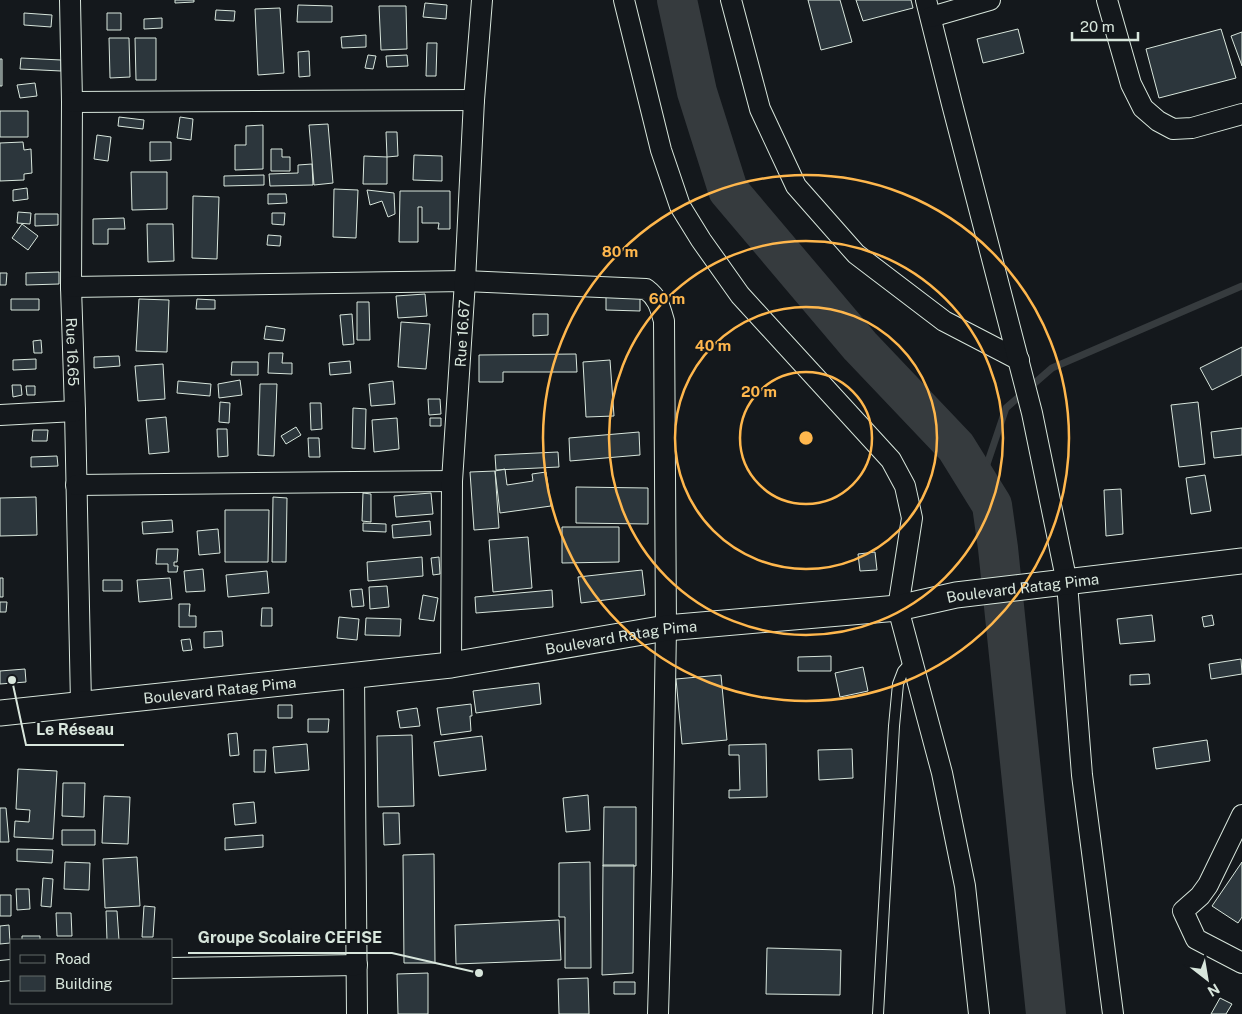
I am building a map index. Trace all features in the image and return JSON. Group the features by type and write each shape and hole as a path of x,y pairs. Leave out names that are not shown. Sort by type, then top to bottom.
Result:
{"street":[{"name":"Rue 16.65","path":"70,0 72,102 71,287 81,704"},
{"name":"Rue 16.67","path":"451,665 452,481 474,100 482,0"},
{"path":"624,0 661,150 680,206 700,240 740,295 891,460 905,486 912,518 898,608 942,772 965,886 979,1014"},
{"path":"731,0 760,109 796,186 856,254 944,321 1019,360"},
{"path":"990,0 929,8 1032,413 1067,583 1082,775 1113,1014"},
{"path":"1107,0 1131,84 1143,108 1153,117 1173,128 1192,128 1242,114"},
{"path":"72,102 474,100"},
{"path":"71,287 465,281 646,289 653,294 660,306 664,321 666,628 658,1014"},
{"path":"0,415 75,412"},
{"path":"76,486 452,481"},
{"name":"Boulevard Ratag Pima","path":"0,712 451,665 666,628 898,608 956,595 1242,561"},
{"path":"354,676 357,1014"},
{"path":"1242,816 1208,885 1200,896 1183,911 1196,939 1242,964"},
{"path":"172,968 357,965"}],"lane":[{"path":"878,1014 882,916 898,684 903,671 912,661"}],"building":[{"path":"175,0 194,0 194,2 175,3"},
{"path":"808,0 840,0 852,42 821,50"},
{"path":"856,0 911,0 913,8 863,21"},
{"path":"425,3 447,5 446,19 423,17"},
{"path":"298,5 332,6 332,22 297,22"},
{"path":"379,6 406,6 407,49 381,50"},
{"path":"280,8 284,73 258,75 255,9"},
{"path":"216,10 235,11 234,21 215,20"},
{"path":"24,13 52,15 51,27 24,25"},
{"path":"107,13 121,13 121,30 107,30"},
{"path":"162,18 162,28 144,29 144,19"},
{"path":"1018,29 1024,53 983,63 977,39"},
{"path":"1221,29 1236,78 1159,98 1146,49"},
{"path":"1242,32 1242,66 1231,36"},
{"path":"366,35 366,47 342,48 341,37"},
{"path":"109,38 129,38 130,77 110,78"},
{"path":"135,38 156,38 156,80 136,80"},
{"path":"427,43 437,43 436,76 426,76"},
{"path":"309,51 310,76 299,77 298,52"},
{"path":"368,55 376,56 373,69 365,68"},
{"path":"407,55 408,66 387,67 386,56"},
{"path":"21,58 61,60 61,71 20,69"},
{"path":"0,59 2,59 2,86 0,86"},
{"path":"35,83 37,96 20,98 17,85"},
{"path":"0,111 28,111 28,137 0,137"},
{"path":"119,117 144,120 143,129 118,126"},
{"path":"180,117 193,119 191,140 177,138"},
{"path":"328,124 333,183 314,185 309,125"},
{"path":"263,125 263,169 235,170 235,145 246,145 246,126"},
{"path":"386,132 397,132 398,156 387,157"},
{"path":"97,135 111,137 108,161 94,159"},
{"path":"23,142 24,150 31,149 32,173 24,174 24,180 0,181 0,143"},
{"path":"150,142 171,142 171,160 150,161"},
{"path":"271,149 282,149 282,157 290,157 290,171 271,171"},
{"path":"414,155 442,156 442,181 413,180"},
{"path":"364,156 387,157 387,184 363,184"},
{"path":"312,164 313,185 270,186 269,174 298,173 298,165"},
{"path":"131,172 167,172 167,209 132,210"},
{"path":"264,175 264,185 224,186 224,176"},
{"path":"27,188 28,199 13,201 13,190"},
{"path":"334,189 358,190 356,238 333,237"},
{"path":"367,190 394,193 395,214 388,217 382,201 370,205"},
{"path":"400,191 450,191 450,229 438,229 439,223 422,223 422,207 418,207 418,242 399,242"},
{"path":"268,194 286,194 287,203 268,204"},
{"path":"193,196 219,197 217,259 192,258"},
{"path":"18,212 31,213 30,224 17,223"},
{"path":"272,213 285,213 284,225 272,224"},
{"path":"35,214 58,214 58,225 35,226"},
{"path":"124,218 125,229 108,229 108,244 93,244 93,219"},
{"path":"22,224 38,236 28,250 12,238"},
{"path":"147,224 173,224 174,261 148,262"},
{"path":"268,235 281,236 280,246 267,245"},
{"path":"59,272 59,284 26,285 26,273"},
{"path":"0,273 7,273 6,285 0,285"},
{"path":"425,294 427,316 398,318 396,296"},
{"path":"606,295 640,296 640,311 606,310"},
{"path":"11,299 39,299 39,310 11,310"},
{"path":"139,299 169,300 167,352 136,351"},
{"path":"197,299 215,300 215,309 196,309"},
{"path":"357,302 369,302 370,340 357,340"},
{"path":"352,314 354,344 343,345 340,315"},
{"path":"533,314 548,314 548,335 533,336"},
{"path":"401,322 430,324 426,369 398,367"},
{"path":"266,326 285,329 283,341 264,339"},
{"path":"41,340 42,353 34,353 33,341"},
{"path":"1242,347 1242,375 1212,390 1200,368"},
{"path":"269,353 283,353 282,363 292,363 292,374 268,373"},
{"path":"576,354 577,372 503,372 503,382 479,382 479,355"},
{"path":"119,356 120,366 94,368 94,357"},
{"path":"36,359 36,369 13,370 13,360"},
{"path":"610,360 614,416 586,417 583,362"},
{"path":"350,361 351,373 330,375 329,363"},
{"path":"232,362 258,362 258,375 231,375"},
{"path":"163,364 165,399 138,401 135,366"},
{"path":"240,380 242,395 219,398 218,384"},
{"path":"178,381 211,384 210,396 177,393"},
{"path":"393,381 395,404 371,406 369,384"},
{"path":"260,384 277,384 274,456 258,455"},
{"path":"12,385 21,385 22,395 13,397"},
{"path":"26,386 35,386 35,395 27,395"},
{"path":"428,399 440,399 441,414 429,415"},
{"path":"220,402 230,403 229,423 219,422"},
{"path":"1198,402 1205,464 1179,467 1171,405"},
{"path":"310,403 321,403 322,429 311,430"},
{"path":"353,408 366,409 365,449 352,448"},
{"path":"166,417 169,452 149,454 146,419"},
{"path":"397,418 399,449 374,452 372,420"},
{"path":"430,418 441,418 441,426 430,426"},
{"path":"296,427 301,435 286,444 281,436"},
{"path":"1242,428 1242,455 1214,458 1211,432"},
{"path":"217,429 227,429 228,456 218,457"},
{"path":"33,430 48,430 47,441 32,441"},
{"path":"639,432 640,455 570,461 569,438"},
{"path":"308,438 319,438 320,457 309,457"},
{"path":"558,452 559,467 496,470 495,455"},
{"path":"57,456 58,466 31,467 31,457"},
{"path":"505,469 507,485 533,481 532,474 546,472 551,506 500,513 495,471"},
{"path":"495,471 499,528 474,530 470,472"},
{"path":"1205,475 1211,511 1191,514 1186,478"},
{"path":"576,487 648,488 648,524 576,523"},
{"path":"1121,489 1123,534 1106,536 1104,490"},
{"path":"363,493 371,494 371,522 362,521"},
{"path":"431,493 433,514 396,517 394,496"},
{"path":"36,497 37,535 0,536 0,498"},
{"path":"273,497 287,498 286,562 272,562"},
{"path":"225,510 269,510 268,562 225,562"},
{"path":"172,520 173,532 143,534 142,522"},
{"path":"430,521 431,535 393,538 392,525"},
{"path":"363,523 386,524 386,532 363,531"},
{"path":"562,527 619,527 619,562 562,563"},
{"path":"218,529 220,553 199,555 197,531"},
{"path":"528,537 532,588 493,592 489,540"},
{"path":"157,549 178,549 177,562 174,562 174,566 178,566 177,572 168,572 168,564 156,564"},
{"path":"875,552 877,570 860,571 858,554"},
{"path":"422,557 423,576 368,581 367,562"},
{"path":"439,557 440,574 433,575 431,558"},
{"path":"203,569 205,591 186,592 184,571"},
{"path":"642,570 645,595 581,603 578,577"},
{"path":"267,571 269,593 228,597 226,575"},
{"path":"0,578 3,578 3,597 0,597"},
{"path":"170,578 172,599 139,602 137,580"},
{"path":"103,580 122,580 122,591 103,591"},
{"path":"387,586 389,607 370,609 369,587"},
{"path":"362,589 364,606 352,607 350,590"},
{"path":"552,590 553,607 476,613 475,597"},
{"path":"423,595 438,598 434,621 419,619"},
{"path":"0,602 7,602 6,612 0,612"},
{"path":"179,604 190,604 189,616 196,616 196,627 179,627"},
{"path":"262,608 272,608 272,626 261,626"},
{"path":"1152,615 1155,641 1120,644 1117,619"},
{"path":"1212,615 1214,625 1204,627 1202,617"},
{"path":"339,617 359,619 357,640 337,638"},
{"path":"366,618 401,619 400,636 365,635"},
{"path":"222,631 223,646 204,648 204,632"},
{"path":"190,639 192,650 183,651 181,640"},
{"path":"831,656 831,671 798,671 798,657"},
{"path":"1241,659 1242,674 1211,679 1209,664"},
{"path":"863,667 868,691 840,697 835,673"},
{"path":"25,669 26,682 0,684 0,671"},
{"path":"1149,674 1150,684 1130,685 1130,675"},
{"path":"721,675 727,740 682,744 676,679"},
{"path":"539,683 541,704 476,713 473,691"},
{"path":"471,704 471,731 441,735 437,708"},
{"path":"278,705 292,705 292,718 278,718"},
{"path":"417,708 420,726 400,728 397,711"},
{"path":"308,719 329,719 328,732 308,732"},
{"path":"237,733 239,755 230,756 228,734"},
{"path":"412,735 414,806 378,807 377,736"},
{"path":"482,736 486,770 439,776 434,742"},
{"path":"1207,740 1210,761 1156,769 1153,748"},
{"path":"307,744 309,770 275,773 273,747"},
{"path":"766,744 767,797 729,798 729,790 740,790 739,755 729,755 729,745"},
{"path":"852,749 853,778 819,780 818,750"},
{"path":"254,750 266,750 265,772 254,772"},
{"path":"18,769 57,771 53,839 14,837 15,821 29,822 30,810 16,809"},
{"path":"63,783 85,783 84,817 62,816"},
{"path":"588,795 590,830 566,832 563,798"},
{"path":"104,796 130,797 128,844 102,843"},
{"path":"254,802 256,823 235,825 233,804"},
{"path":"604,807 636,807 636,866 603,866"},
{"path":"0,808 6,808 9,842 0,842"},
{"path":"383,813 399,813 400,844 384,845"},
{"path":"62,830 95,830 95,845 62,845"},
{"path":"263,835 263,847 225,850 225,838"},
{"path":"17,849 53,850 52,863 17,861"},
{"path":"434,854 435,963 404,963 403,855"},
{"path":"137,857 140,906 105,908 103,859"},
{"path":"65,862 90,863 89,890 64,889"},
{"path":"590,862 591,968 565,968 565,917 559,917 559,863"},
{"path":"1242,862 1242,917 1238,923 1212,906"},
{"path":"603,865 634,865 633,973 602,975"},
{"path":"43,878 53,879 51,907 41,906"},
{"path":"16,889 29,889 30,909 17,910"},
{"path":"0,895 11,895 11,916 0,916"},
{"path":"144,906 155,907 153,937 142,937"},
{"path":"106,911 117,911 119,939 107,939"},
{"path":"56,913 71,913 72,936 57,936"},
{"path":"559,920 561,960 456,964 455,925"},
{"path":"9,925 10,943 0,944 0,926"},
{"path":"22,936 40,936 40,939 22,939"},
{"path":"767,948 841,950 840,995 766,994"},
{"path":"428,973 428,1014 398,1014 397,974"},
{"path":"588,978 589,1014 559,1014 558,979"},
{"path":"614,982 635,982 635,994 614,994"},
{"path":"1220,998 1232,1004 1226,1014 1211,1014"}],"waterway":[{"path":"677,0 697,92 728,190 860,346 956,447 992,505 1046,1014"},
{"path":"980,485 1006,408 1052,368 1242,286"}],"place":[{"name":"Le Réseau","path":"12,680"},
{"name":"Groupe Scolaire CEFISE","path":"479,973"}]}
